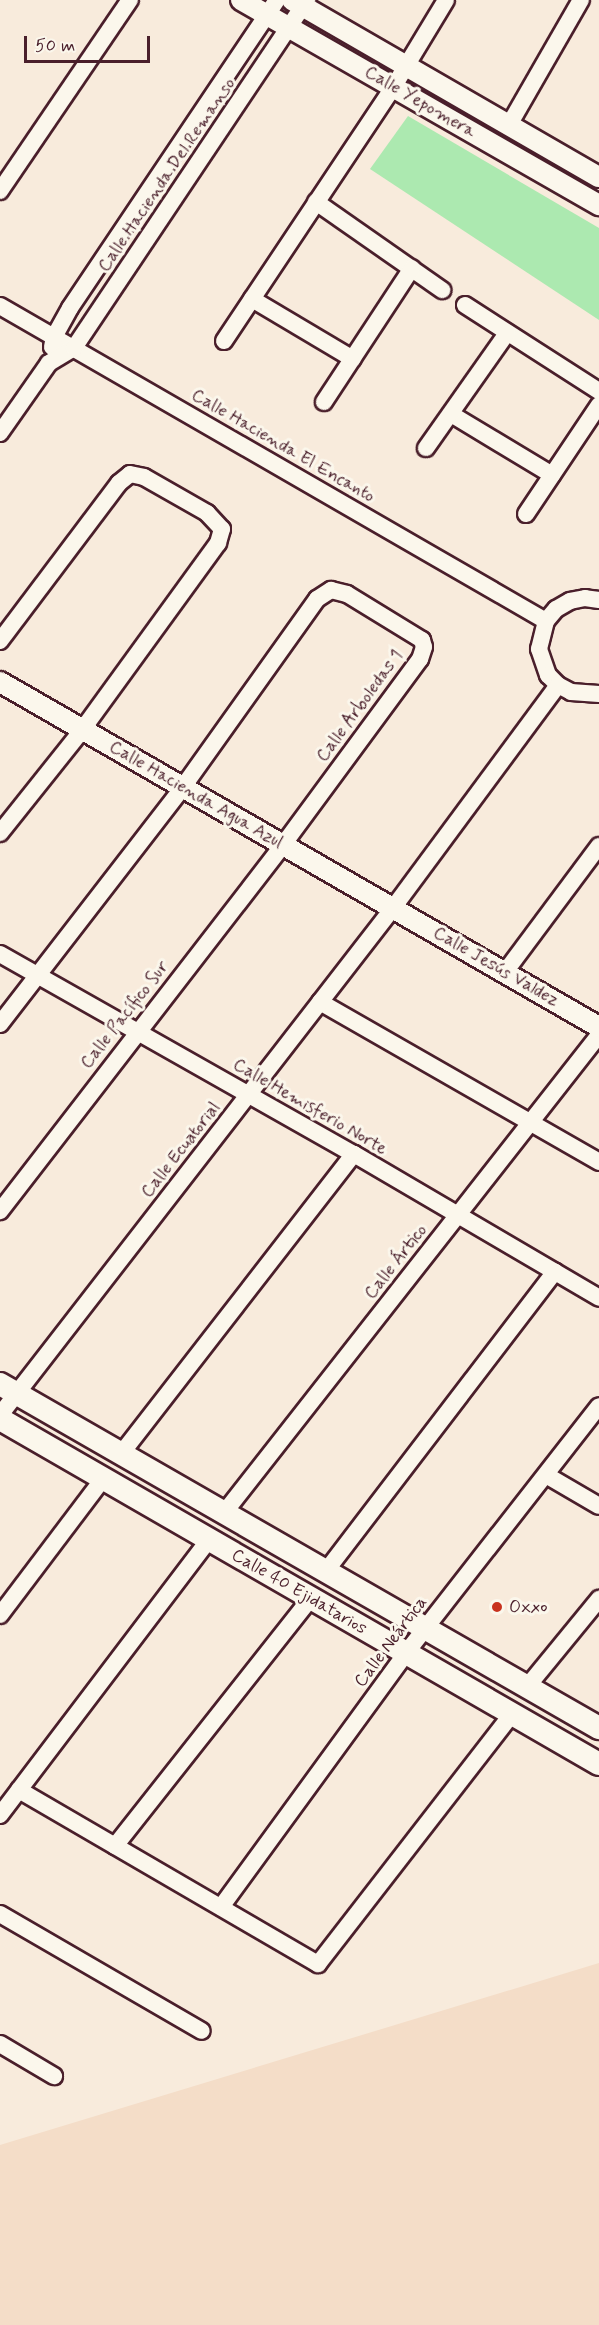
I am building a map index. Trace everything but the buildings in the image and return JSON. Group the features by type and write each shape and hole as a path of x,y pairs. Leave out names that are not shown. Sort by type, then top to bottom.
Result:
{"main road":[{"name":"Calle 40 Ejidatarios","path":"8,1389 599,1728"},
{"name":"Calle 40 Ejidatarios","path":"0,1417 103,1479 599,1764"}],"street":[{"path":"0,191 130,0"},
{"name":"Calle Yepomera","path":"241,0 272,7 289,28 599,205"},
{"path":"224,341 408,66 446,0"},
{"path":"509,125 581,0"},
{"name":"Calle Yepomera","path":"301,2 599,177"},
{"name":"Calle Hacienda Del Remanso","path":"0,433 50,363 74,348 289,28 301,2"},
{"name":"Calle Hacienda Del Remanso","path":"50,363 54,337 70,308 272,7"},
{"path":"316,202 442,290"},
{"path":"324,402 412,268"},
{"path":"252,299 353,359"},
{"path":"465,305 599,391"},
{"name":"Calle Hacienda El Encanto","path":"0,306 546,621"},
{"path":"426,448 507,333"},
{"path":"526,514 599,405"},
{"path":"451,414 552,476"},
{"path":"0,641 119,483 130,474 144,477 207,513 219,524 221,536 83,729 2,828"},
{"name":"Calle Arboledas 1","path":"183,787 317,599 331,590 347,594 417,635 424,646 422,653 283,844"},
{"path":"599,600 585,598 570,601 556,609 546,621 540,634 540,656 548,675 558,686 584,695 599,694"},
{"name":"Calle Hacienda Agua Azul","path":"0,682 393,908"},
{"name":"Calle Ecuatorial","path":"0,1417 8,1389 249,1094 393,908 558,686"},
{"path":"0,1024 183,787"},
{"name":"Calle Pacífico Sur","path":"0,1211 283,844"},
{"path":"505,972 599,846"},
{"name":"Calle Jesús Valdez","path":"393,908 599,1027"},
{"name":"Calle Hemisferio Norte","path":"0,954 354,1154 599,1298"},
{"path":"320,1002 599,1162"},
{"name":"Calle Ártico","path":"224,1513 599,1035"},
{"path":"121,1454 354,1154"},
{"path":"326,1571 555,1272"},
{"name":"Calle Neártica","path":"220,1907 406,1653 599,1406"},
{"path":"546,1475 599,1506"},
{"path":"0,1614 103,1479"},
{"path":"0,1815 209,1540"},
{"path":"116,1846 310,1598"},
{"path":"527,1687 599,1599"},
{"path":"19,1790 318,1964 512,1714"},
{"path":"0,1914 202,2031"},
{"path":"0,2044 54,2076"}],"shaded area":[{"path":"599,1963 599,2325 0,2325 0,2145"}],"green space":[{"path":"408,116 599,228 599,320 370,169"}],"place":[{"name":"Oxxo","path":"497,1607"}]}
